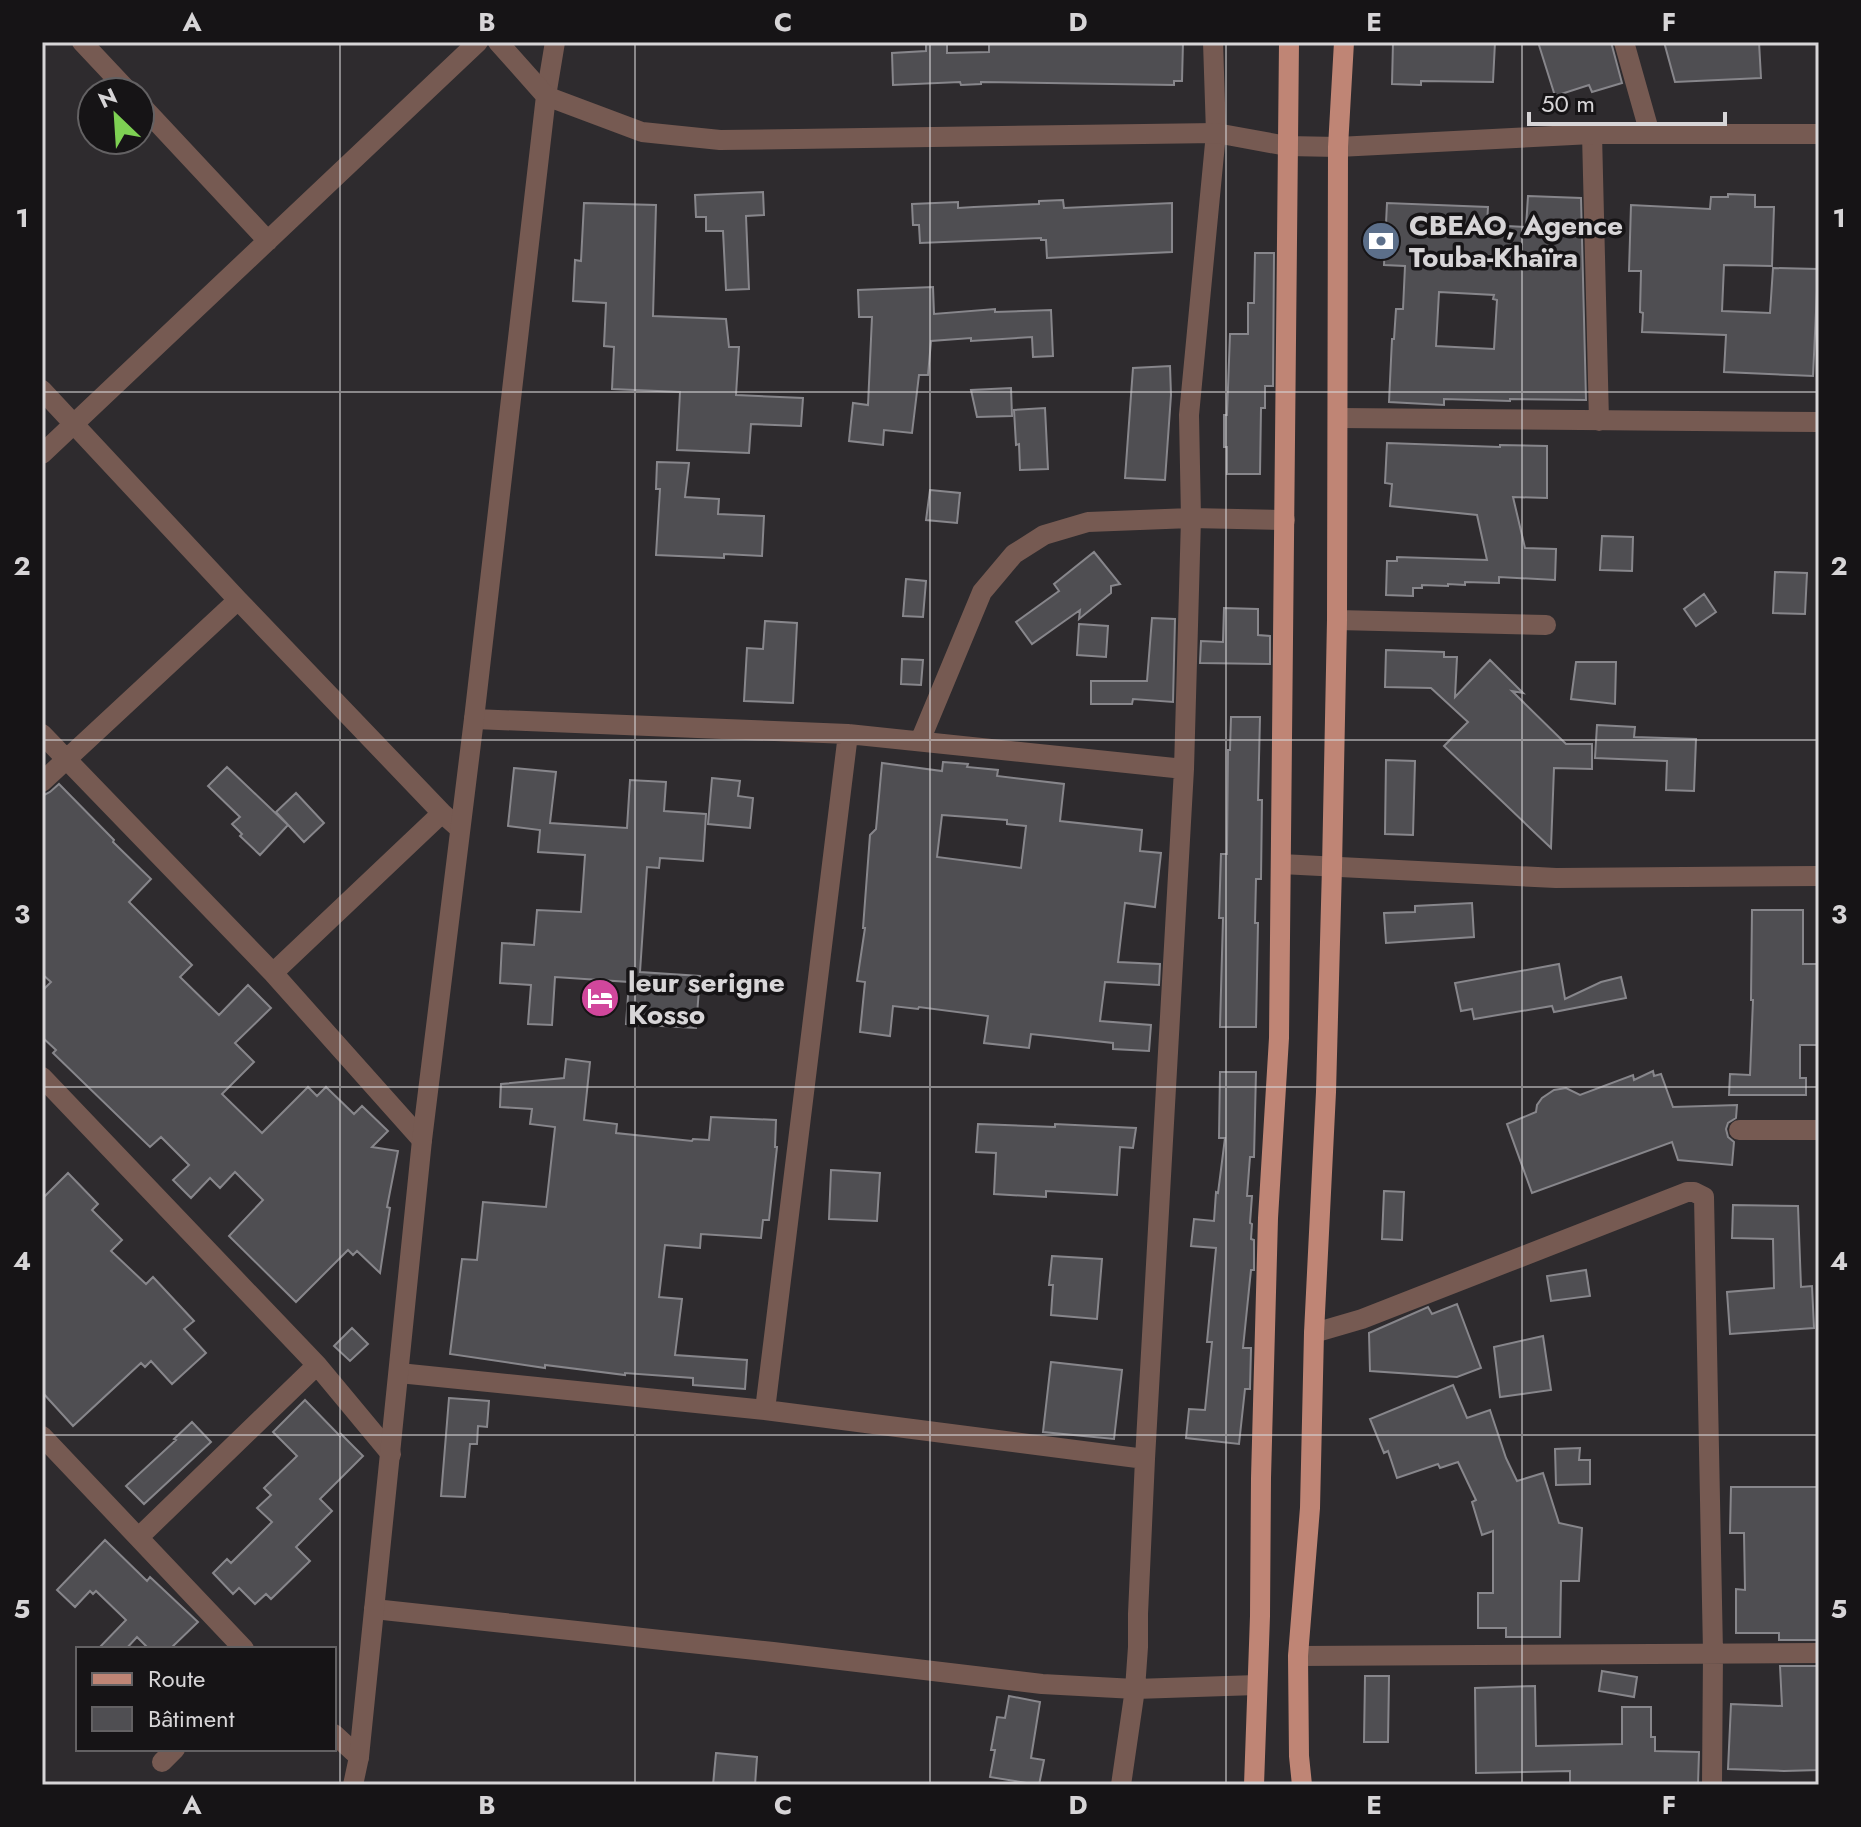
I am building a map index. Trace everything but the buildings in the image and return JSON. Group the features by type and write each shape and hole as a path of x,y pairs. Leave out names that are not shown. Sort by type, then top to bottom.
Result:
{"main road":[{"path":"1254,1785 1268,1218 1279,1038 1289,42"},
{"path":"1302,1785 1298,1656 1310,1508 1332,867 1337,620 1338,147 1344,42"}],"street":[{"path":"82,42 114,76"},
{"path":"42,454 478,42"},
{"path":"498,42 546,96 642,132 720,140 1216,133 1287,146 1338,147 1592,134 1819,135"},
{"path":"353,1785 359,1757 422,1140 546,96 555,42"},
{"path":"1121,1785 1135,1689 1184,769 1191,518 1189,415 1216,133 1213,42"},
{"path":"1624,42 1650,134"},
{"path":"156,121 268,241"},
{"path":"1592,134 1599,421"},
{"path":"42,390 238,600 460,829"},
{"path":"1338,418 1819,422"},
{"path":"920,741 982,592 1014,554 1044,535 1088,522 1191,518 1285,520"},
{"path":"42,782 238,600"},
{"path":"1337,620 1546,625"},
{"path":"474,719 848,734 1184,769"},
{"path":"42,734 273,973 422,1140"},
{"path":"765,1410 848,734"},
{"path":"273,973 442,813"},
{"path":"1281,864 1556,878 1819,876"},
{"path":"42,1077 317,1365 391,1454"},
{"path":"1739,1130 1819,1130"},
{"path":"1314,1333 1362,1319 1687,1192 1704,1197 1713,1652 1712,1785"},
{"path":"139,1537 317,1365"},
{"path":"399,1373 765,1410 1145,1459"},
{"path":"42,1436 242,1647"},
{"path":"374,1609 1042,1684 1135,1689 1257,1685"},
{"path":"1298,1656 1819,1653"},
{"path":"336,1736 359,1757"}],"place":[{"name":"CBEAO, Agence Touba-Khaïra","path":"1381,241"},
{"name":"leur serigne Kosso","path":"600,998"}]}
